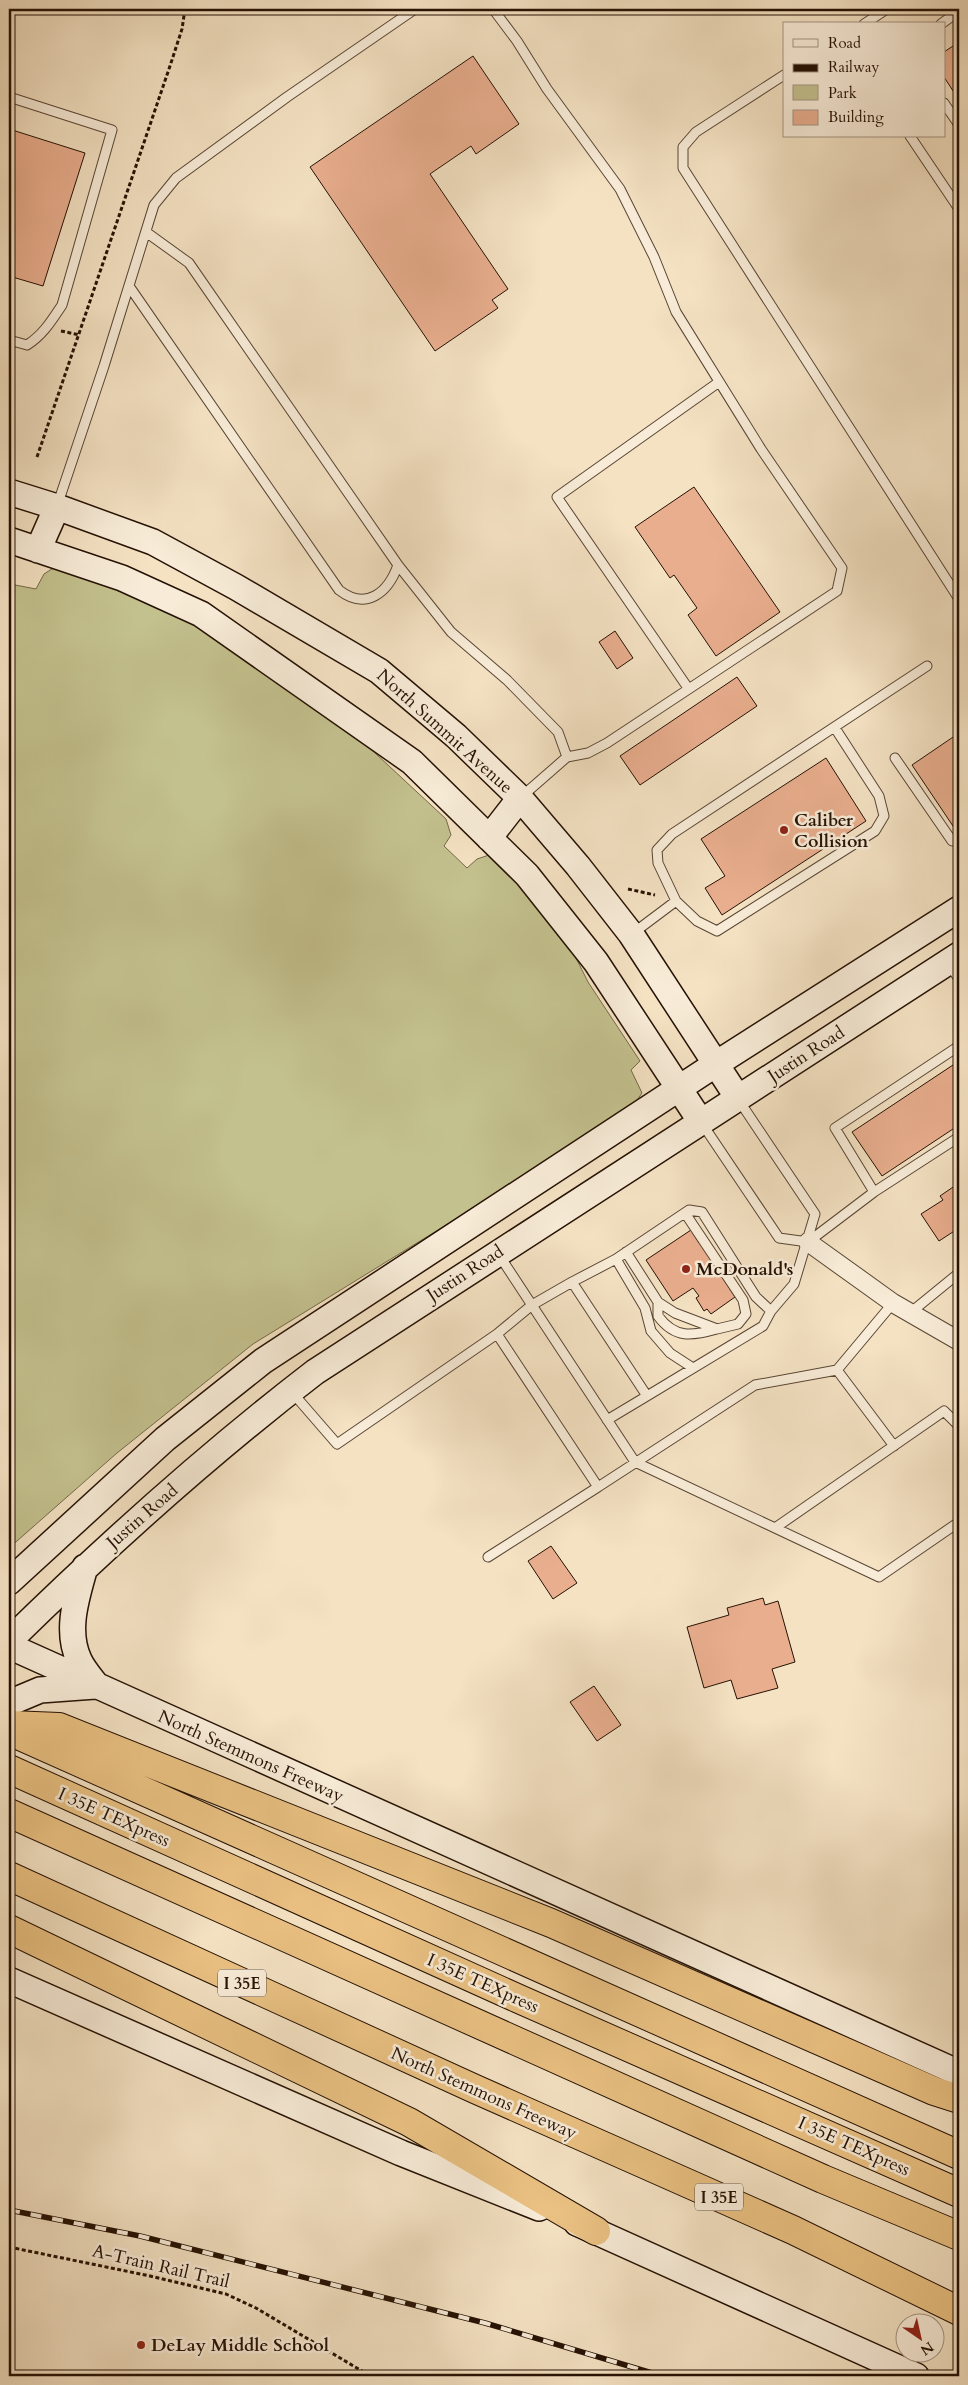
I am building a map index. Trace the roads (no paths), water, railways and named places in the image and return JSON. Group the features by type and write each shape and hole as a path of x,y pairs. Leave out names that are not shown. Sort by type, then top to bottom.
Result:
{"highway":[{"path":"9,1725 59,1727 551,1923 934,2091 959,2099"},
{"path":"9,1731 959,2156"},
{"name":"I 35E TEXpress","path":"9,1769 519,1999 959,2193"},
{"path":"17,1817 823,2179 959,2236"},
{"name":"North Stemmons Freeway","path":"9,1876 475,2089 793,2230 959,2311"},
{"path":"9,1929 409,2122 596,2230"}],"main road":[{"name":"North Summit Avenue","path":"9,492 57,506 153,542 236,587 378,671 456,736 520,798 578,866 631,934 738,1098"},
{"path":"38,550 57,506"},
{"path":"9,540 122,578 201,614 412,762 527,875 596,962 701,1122"},
{"path":"489,838 520,798"},
{"name":"Justin Road","path":"9,1582 165,1439 263,1361 716,1064 959,909"},
{"name":"Justin Road","path":"9,1641 85,1567 221,1446 290,1391 350,1348 738,1098 956,965"},
{"path":"85,1567 73,1610 73,1631 78,1660 97,1686"},
{"name":"North Stemmons Freeway","path":"9,1646 959,2073"},
{"path":"9,1703 40,1690 97,1686"},
{"path":"9,1980 401,2153 596,2230 916,2376"}],"street":[{"path":"808,1242 892,1303 959,1341"}],"lane":[{"path":"57,506 154,205 176,178 287,97 415,9"},
{"path":"493,9 517,41 547,89 620,189 654,257 676,312 761,449 842,568 837,591 607,743 588,753 566,757 520,798"},
{"path":"867,22 887,9"},
{"path":"944,22 959,11"},
{"path":"783,76 696,132 683,148 683,168 959,599"},
{"path":"9,97 112,130 62,305 45,330 27,345 9,340"},
{"path":"946,106 959,125"},
{"path":"911,138 959,209"},
{"path":"146,232 189,263 398,565 451,632 507,680 558,732 566,757"},
{"path":"129,286 339,590 347,596 357,599 375,596 391,580 398,565"},
{"path":"688,688 556,498 719,382"},
{"path":"835,728 879,796 884,816 875,830 717,931 697,921 676,901 658,864 657,850 672,834 927,666"},
{"path":"895,758 952,841 959,841"},
{"path":"631,934 676,901"},
{"path":"874,1192 835,1128 959,1046"},
{"path":"607,1420 763,1326 771,1311 794,1284 815,1214 738,1098"},
{"path":"701,1122 779,1238 808,1242 874,1192 959,1137"},
{"path":"290,1391 337,1444 497,1334 532,1306 616,1259 689,1210 702,1212 756,1297 771,1311"},
{"path":"658,1302 658,1316 673,1332 692,1334 738,1324 746,1314 746,1306 685,1213"},
{"path":"626,1252 658,1302 675,1313 717,1329"},
{"path":"497,1253 635,1462 878,1577 959,1522"},
{"path":"616,1259 645,1308 651,1331 670,1352 693,1368"},
{"path":"910,1313 959,1273"},
{"path":"572,1282 647,1396"},
{"path":"488,1557 755,1385 837,1370 892,1303"},
{"path":"497,1334 598,1486"},
{"path":"837,1370 894,1446"},
{"path":"775,1528 944,1412 959,1426"}],"railway":[{"path":"9,2210 140,2236 485,2323 662,2376"}],"place":[{"name":"Caliber Collision","path":"784,830"},
{"name":"McDonald's","path":"686,1269"},
{"name":"DeLay Middle School","path":"141,2345"}]}
